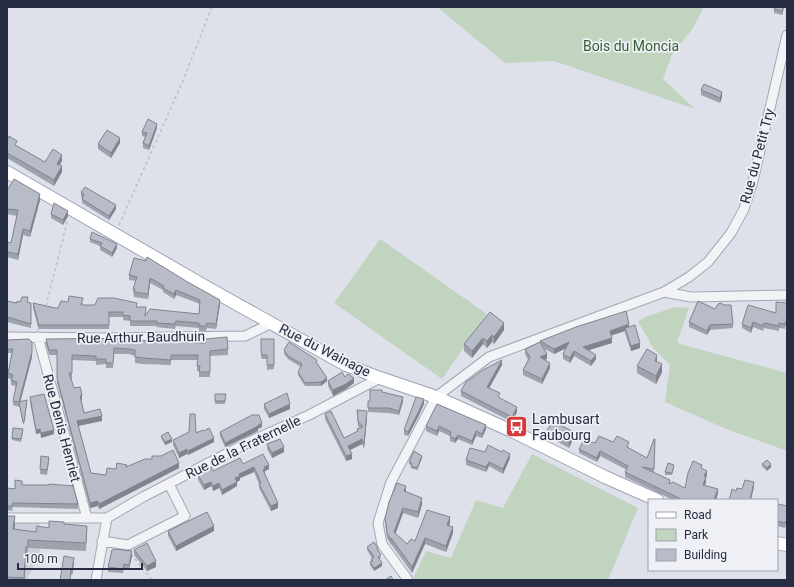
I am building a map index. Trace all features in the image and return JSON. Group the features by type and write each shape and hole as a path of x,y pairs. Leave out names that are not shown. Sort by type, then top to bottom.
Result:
{"main road":[{"name":"Rue du Wainage","path":"7,172 71,210 346,365 436,397 514,432 605,477 655,499"}],"street":[{"name":"Rue du Petit Try","path":"436,397 489,357 664,292 689,277 708,262 731,233 744,209 753,181 787,35"},
{"path":"664,292 691,297 787,295"},
{"name":"Rue Arthur Baudhuin","path":"7,337 102,338 245,336 272,323"},
{"name":"Rue Denis Henriet","path":"38,337 87,518"},
{"name":"Rue de la Fraternelle","path":"107,518 143,496 251,441 309,415 380,378"},
{"path":"408,580 382,544 378,524 391,482 436,397"},
{"path":"102,541 128,545 185,516 169,484"},
{"path":"7,518 107,518 96,580"}],"path":[{"path":"115,234 182,83 212,7"},
{"path":"46,307 71,210"},
{"path":"128,545 131,554 152,580"}],"shaded area":[{"path":"39,520 40,552 27,580 7,580 7,521"}],"green space":[{"name":"Bois du Moncia","path":"437,7 704,7 693,28 672,55 663,79 695,109 554,61 505,63"},
{"path":"380,239 487,314 442,379 334,303"},
{"path":"675,307 689,308 677,342 680,344 787,373 787,451 724,428 665,402 670,365 653,348 638,321"},
{"path":"532,454 638,508 608,580 416,580 414,577 426,551 451,558 476,500 503,508"}],"building":[{"path":"775,7 783,7 782,11 774,9"},
{"path":"704,84 722,92 720,98 701,90"},
{"path":"148,119 157,124 149,146 143,143 147,133 142,132"},
{"path":"107,130 120,138 111,153 98,144"},
{"path":"9,136 17,141 15,145 45,162 53,149 62,155 57,164 62,166 54,180 7,153 7,137 9,138"},
{"path":"14,179 40,194 30,231 23,229 18,254 7,252 7,242 11,243 18,210 7,209 7,189"},
{"path":"85,187 116,205 109,216 82,199 84,194 81,192"},
{"path":"54,203 68,211 63,220 51,214"},
{"path":"92,232 117,244 112,253 100,246 102,243 90,239"},
{"path":"147,257 220,300 216,324 207,323 206,326 199,326 199,323 176,321 175,324 156,323 157,321 130,321 130,316 123,315 123,312 109,312 109,325 39,326 33,303 58,308 61,301 68,302 69,296 83,298 81,305 95,305 98,298 114,298 137,303 136,307 146,307 145,316 150,309 199,314 200,300 176,290 174,294 150,278 148,294 134,292 135,289 133,289 137,277 129,275 134,258 146,261"},
{"path":"22,297 28,297 27,302 31,303 31,324 7,317 7,301 17,303 17,301 20,302"},
{"path":"698,301 715,309 718,304 721,303 724,305 731,305 733,324 710,325 707,331 689,322"},
{"path":"776,302 787,303 787,323 779,323 779,326 764,323 763,326 753,322 751,328 742,324 748,305 776,313"},
{"path":"626,311 629,324 610,331 612,338 583,347 596,355 591,361 574,351 570,358 563,354 569,342 554,349 540,341 576,327"},
{"path":"490,312 504,323 494,337 492,335 487,341 483,338 472,351 464,344"},
{"path":"635,325 640,343 631,346 625,328"},
{"path":"227,337 228,349 210,351 210,372 199,372 200,366 197,366 198,355 171,355 171,360 143,358 135,357 135,350 114,348 113,363 106,363 106,359 96,359 96,356 72,355 72,373 69,373 74,388 80,387 82,395 80,396 84,413 100,409 102,416 77,421 91,473 106,475 107,468 116,469 117,463 127,465 126,467 145,459 152,459 152,456 161,456 173,450 179,463 99,504 98,501 90,503 57,378 57,350 49,350 46,339 141,338 141,340 153,342 154,338 178,338 178,342 205,343 205,339"},
{"path":"29,339 32,342 32,352 19,402 13,401 17,382 11,380 13,375 8,373 13,349 7,349 7,340"},
{"path":"261,339 274,339 274,365 267,365 267,355 262,355"},
{"path":"289,342 317,360 316,362 327,378 321,382 305,383 298,372 302,364 288,356 284,350"},
{"path":"540,342 547,354 540,357 550,363 542,379 523,370 530,357 525,349"},
{"path":"647,349 657,355 655,361 662,364 656,376 637,366"},
{"path":"502,360 487,387 500,393 498,397 517,407 512,417 461,391 466,382 483,370"},
{"path":"342,372 345,377 348,374 354,378 346,384 333,390 328,381"},
{"path":"370,390 382,390 382,392 403,397 399,411 389,408 368,408 368,401 370,401"},
{"path":"287,393 290,404 269,414 264,404"},
{"path":"44,394 54,430 41,433 40,429 36,430 30,397"},
{"path":"215,394 226,394 225,401 215,401"},
{"path":"416,397 424,399 408,432 404,430"},
{"path":"27,400 24,422 23,422 19,402"},
{"path":"437,404 486,425 482,434 476,431 472,441 458,435 455,439 450,436 451,432 439,426 437,431 426,426"},
{"path":"357,410 367,411 364,444 362,439 348,446 352,454 346,456 325,414 331,411 344,438 358,431 357,429 363,427 358,421"},
{"path":"190,414 195,414 196,433 209,428 214,438 188,451 187,449 179,453 173,440 189,432"},
{"path":"252,415 259,415 262,423 225,443 220,432"},
{"path":"552,421 574,432 569,442 547,431"},
{"path":"13,428 23,429 21,439 12,438"},
{"path":"168,432 172,439 165,442 161,436"},
{"path":"599,436 613,442 617,436 629,442 627,447 647,458 655,439 654,469 642,467 670,480 669,484 673,482 685,488 688,473 693,461 702,465 701,468 707,471 704,476 706,477 703,485 718,489 714,499 681,499 625,472 628,466 600,451 597,458 579,449 584,440 595,443"},
{"path":"280,439 284,447 272,453 267,444"},
{"path":"488,445 510,454 503,469 489,462 486,467 466,460 470,448 485,452"},
{"path":"414,451 422,456 417,468 411,466 412,463 409,462"},
{"path":"263,454 269,465 264,467 265,469 263,470 278,503 271,506 259,484 261,483 254,467 239,474 240,476 235,478 237,482 222,490 219,483 213,486 211,482 204,485 198,475 211,467 213,471 240,458 243,464"},
{"path":"41,456 49,457 47,470 40,469"},
{"path":"767,460 771,464 767,468 762,464"},
{"path":"668,463 674,465 672,473 665,472"},
{"path":"70,475 78,504 13,503 12,506 7,506 7,488 15,489 15,480 22,481 22,485 49,484 73,486"},
{"path":"745,480 754,482 750,499 729,499 732,489 736,491 737,488 742,489"},
{"path":"397,483 406,486 404,491 422,498 418,512 403,508 394,532 407,544 411,539 415,541 427,510 450,517 447,525 453,527 446,546 425,538 412,567 387,533 385,519 389,502"},
{"path":"778,504 787,506 787,521 785,523 778,521"},
{"path":"207,512 214,526 176,546 168,531"},
{"path":"7,516 15,516 13,529 36,532 37,526 49,528 49,521 87,526 86,543 28,540 28,547 26,547 24,578 7,577"},
{"path":"374,542 381,555 378,557 382,563 374,568 370,562 373,561 371,559 374,557 367,547"},
{"path":"147,543 156,561 147,566 134,550"},
{"path":"112,550 132,551 129,565 124,564 123,569 108,567"},
{"path":"64,556 74,558 70,580 60,580"},
{"path":"391,576 393,580 385,580"}],"place":[{"name":"Lambusart Faubourg","path":"517,427"}]}
